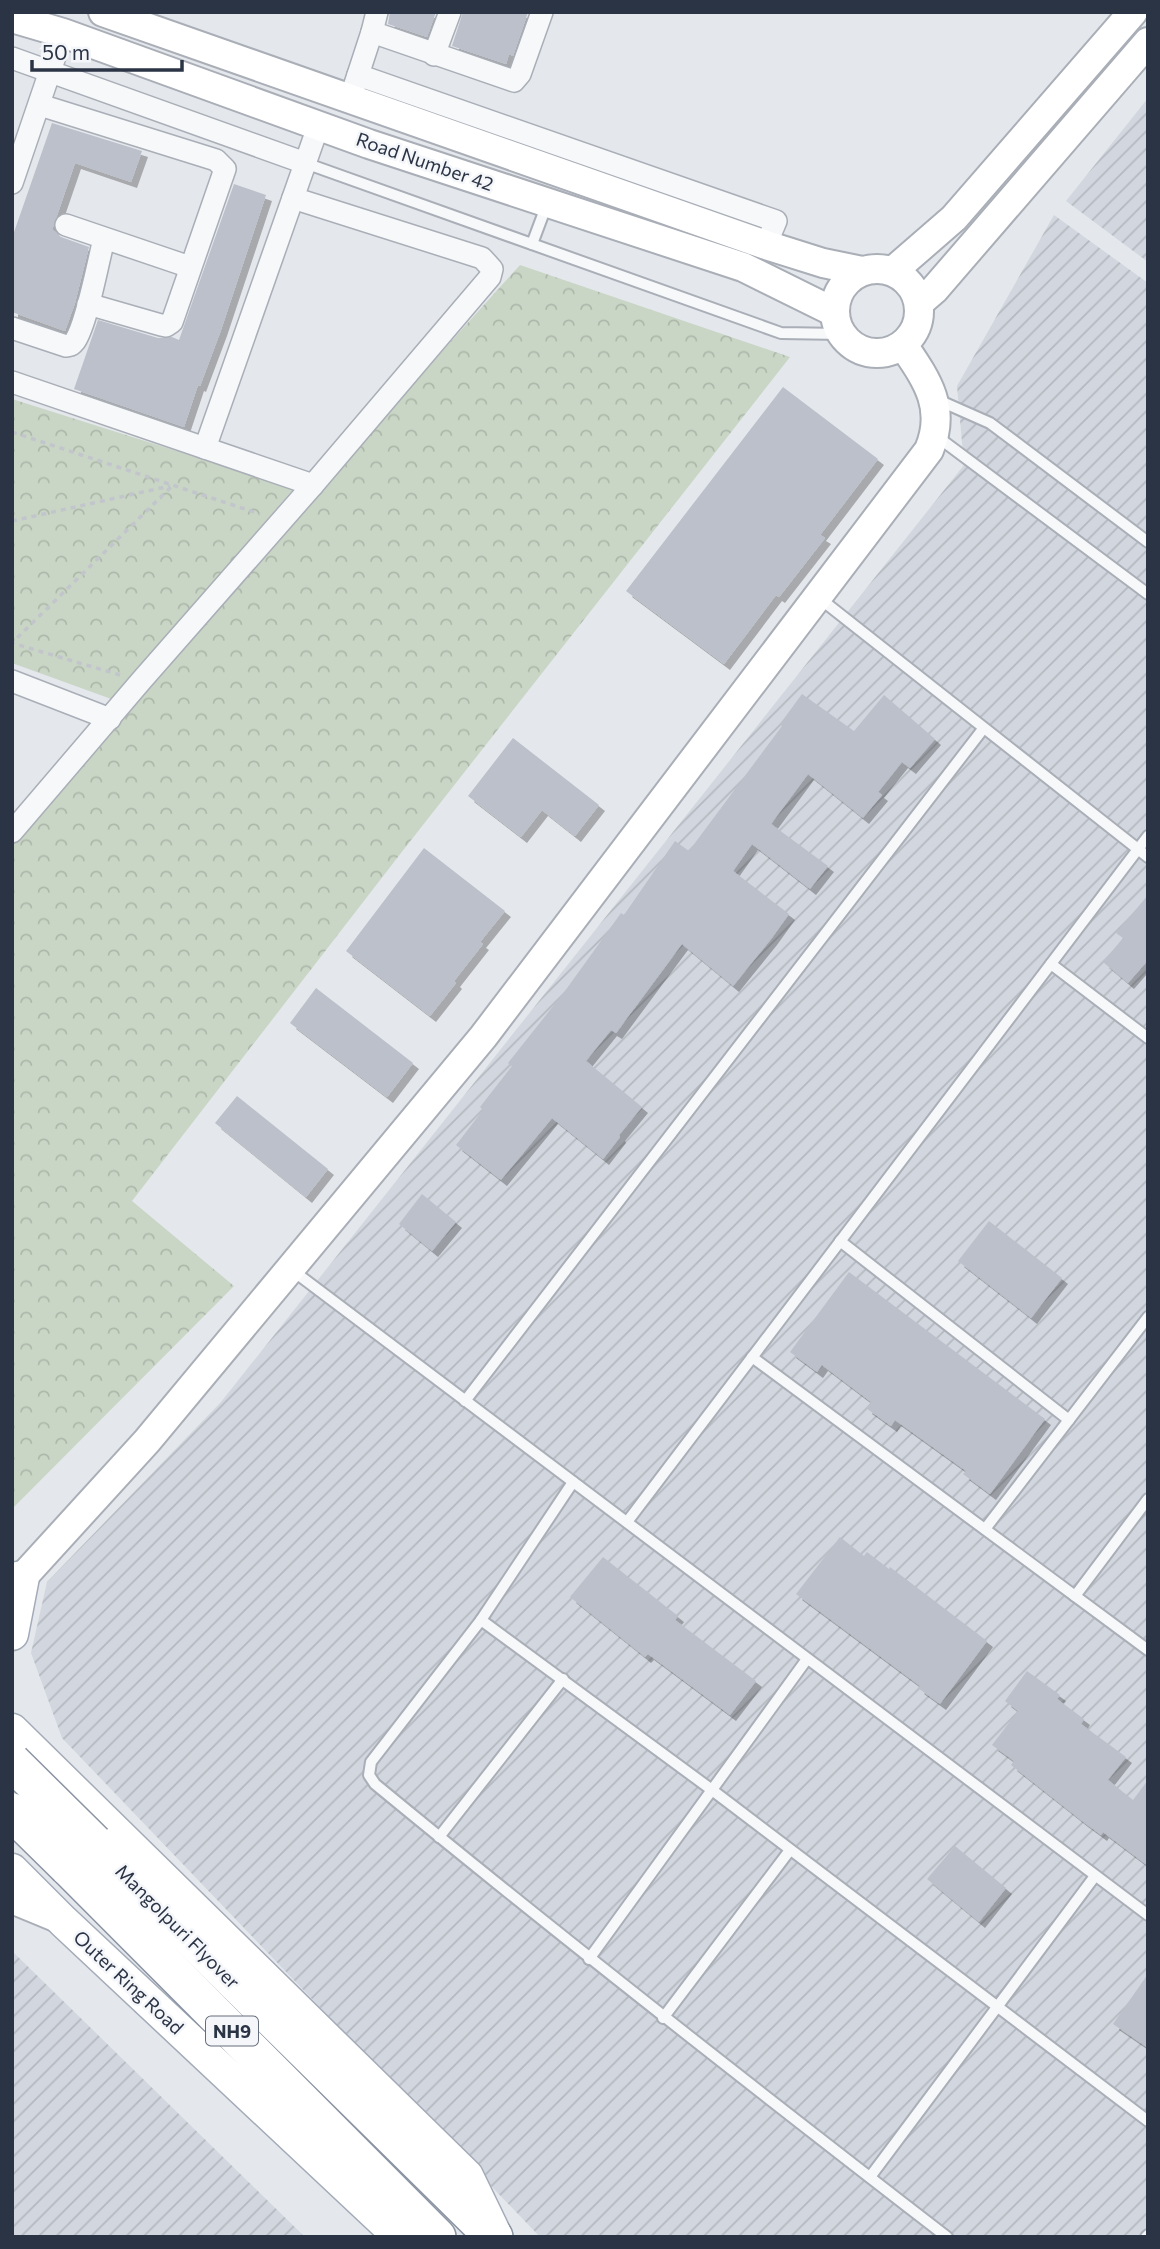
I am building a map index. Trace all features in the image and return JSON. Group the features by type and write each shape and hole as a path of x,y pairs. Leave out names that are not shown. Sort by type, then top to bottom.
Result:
{"highway":[{"name":"Mangolpuri Flyover","path":"13,1734 422,2166 495,2237"},
{"name":"Mangolpuri Flyover","path":"12,1812 436,2237"}],"main road":[{"name":"Road Number 42","path":"103,12 355,86 701,208 766,244 823,263 862,271"},
{"path":"893,271 954,218 1133,12"},
{"name":"Road Number 42","path":"12,18 63,33 369,144 743,267 837,323"},
{"path":"919,303 934,290 1148,42"},
{"path":"884,268 901,275 915,290 919,303 919,319 912,335 902,345 885,353 869,353 853,346 837,323 834,304 842,287 852,276 862,271 884,268"},
{"path":"12,1634 16,1581 146,1441 482,1037 929,450 935,435 936,407 927,381 902,345"},
{"path":"13,1734 467,2176 495,2237"},
{"path":"63,1921 43,1889 34,1842 47,1826 61,1819 79,1814 105,1821"},
{"name":"Outer Ring Road","path":"12,1870 400,2237"},
{"path":"12,1899 63,1921"}],"street":[{"path":"434,55 450,12"},
{"path":"355,86 374,22 434,55 514,81 520,74 542,12"},
{"path":"12,183 63,33"},
{"path":"12,58 305,163"},
{"path":"40,105 220,163 225,169 190,267 175,319 166,326 88,304"},
{"path":"205,448 319,124"},
{"path":"12,832 490,276 492,269 482,258 293,198"},
{"path":"66,225 190,267"},
{"path":"12,328 66,346 71,345 76,339 88,304 104,239"},
{"path":"12,382 313,485"},
{"path":"12,681 110,719"}],"lane":[{"path":"305,163 781,333 837,323"},
{"path":"533,244 548,203"},
{"path":"932,397 990,423 1148,542"},
{"path":"935,435 1148,594"},
{"path":"818,597 1148,858"},
{"path":"465,1401 983,729"},
{"path":"627,1522 1148,836"},
{"path":"1051,964 1148,1038"},
{"path":"841,1241 1069,1420"},
{"path":"290,1268 1148,1915"},
{"path":"985,1529 1148,1317"},
{"path":"752,1357 1148,1650"},
{"path":"573,1482 481,1620 371,1762 369,1775 374,1784 589,1959 947,2237"},
{"path":"1074,1596 1148,1499"},
{"path":"481,1620 712,1790 1148,2121"},
{"path":"589,1959 807,1658"},
{"path":"439,1837 563,1679"},
{"path":"663,2018 790,1850"},
{"path":"870,2178 1096,1875"}],"path":[{"path":"12,432 281,521"},
{"path":"12,521 173,485"},
{"path":"141,681 12,643 173,485"}],"shaded area":[{"path":"1148,98 1148,262 1066,201"},
{"path":"1054,215 1148,283 1148,2237 540,2237 62,1738 31,1653 47,1582 221,1402 964,465 957,386"},
{"path":"12,1951 305,2237 12,2237"}],"green space":[{"path":"520,265 790,357 132,1201 234,1286 12,1509 12,828"},
{"path":"12,399 294,488 114,700 12,663"}],"building":[{"path":"390,12 436,12 427,37 388,24"},
{"path":"463,12 528,12 513,56 509,54 506,64 452,46"},
{"path":"52,123 142,151 131,182 75,163 53,230 61,237 89,247 65,331 12,312 12,238"},
{"path":"234,184 266,195 221,330 184,427 74,389 98,320 158,338 172,337 179,340"},
{"path":"783,387 878,459 820,535 825,538 779,597 776,595 724,664 626,591"},
{"path":"802,694 854,731 884,695 935,739 910,768 902,762 878,792 882,795 863,818 808,774 771,824 828,866 810,889 752,844 733,871 789,914 771,939 733,986 682,944 616,1033 611,1030 586,1061 642,1107 620,1137 603,1159 552,1118 501,1180 456,1145 483,1110 480,1107 512,1066 508,1063 565,991 621,913 624,915 675,841 689,851 782,726 780,724"},
{"path":"513,738 599,805 575,836 542,810 521,837 468,796"},
{"path":"424,848 505,911 480,942 483,944 430,1016 346,951"},
{"path":"1148,895 1148,960 1128,983 1103,962 1123,938 1116,933"},
{"path":"316,988 413,1063 387,1097 290,1023"},
{"path":"237,1096 328,1169 306,1197 215,1123"},
{"path":"422,1194 456,1222 432,1251 399,1224"},
{"path":"989,1221 1062,1278 1031,1318 958,1261"},
{"path":"849,1272 1045,1419 990,1494 963,1474 966,1471 895,1420 891,1426 866,1408 871,1402 822,1365 817,1372 790,1352"},
{"path":"840,1537 864,1556 867,1552 889,1569 890,1567 987,1641 940,1704 918,1688 920,1686 796,1594"},
{"path":"603,1557 678,1616 675,1620 756,1681 730,1715 648,1654 645,1657 570,1597"},
{"path":"1027,1671 1060,1695 1057,1699 1084,1719 1081,1724 1126,1757 1108,1780 1133,1800 1148,1780 1148,1866 1103,1832 1101,1835 1082,1821 1011,1765 1014,1761 992,1745 1018,1711 1005,1701"},
{"path":"955,1846 1006,1888 979,1922 927,1879"},
{"path":"1148,1974 1148,2048 1113,2024"}]}
